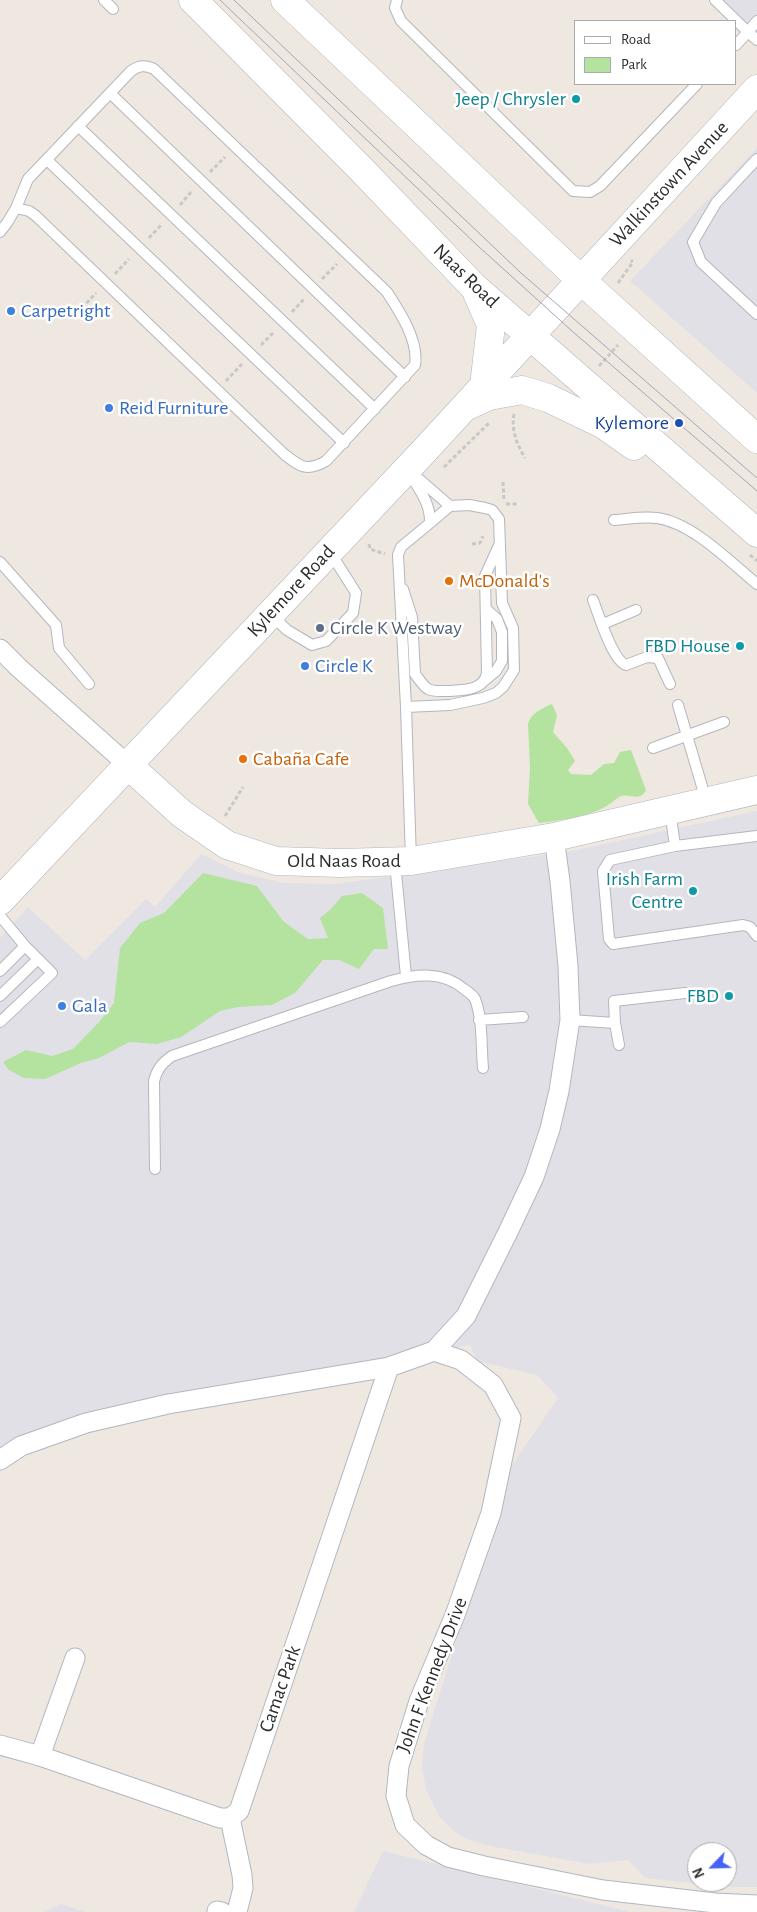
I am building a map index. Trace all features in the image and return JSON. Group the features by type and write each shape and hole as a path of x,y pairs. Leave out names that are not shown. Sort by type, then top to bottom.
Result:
{"main road":[{"name":"Naas Road","path":"193,0 360,168 473,286 530,335 752,538"},
{"path":"285,0 580,280 757,440"},
{"name":"Walkinstown Avenue","path":"580,280 757,89"},
{"name":"Kylemore Road","path":"0,901 329,552 580,280"},
{"path":"473,286 492,325 484,386"},
{"path":"463,408 490,396 522,390 548,398 604,424 665,469 752,538"},
{"name":"Old Naas Road","path":"128,765 182,814 227,846 276,861 403,862 554,837 757,790"}],"street":[{"name":"Old Naas Road","path":"0,649 128,765"},
{"path":"0,1460 21,1446 86,1423 168,1404 389,1367 434,1351 466,1316 534,1178 555,1110 570,1020 568,966 554,837"},
{"name":"John F Kennedy Drive","path":"434,1351 461,1360 493,1385 511,1418 491,1513 455,1615 419,1701 399,1766 396,1796 404,1825 426,1845 448,1857 484,1866 603,1890 757,1906"},
{"name":"Camac Park","path":"230,1818 239,1811 389,1367"},
{"path":"40,1756 75,1658"},
{"path":"0,1745 40,1756 220,1818 230,1818 243,1888 237,1912"}],"lane":[{"path":"104,0 113,10"},
{"path":"397,0 395,8 401,21 573,191 590,192 600,186 696,85"},
{"path":"715,0 736,20"},
{"path":"737,21 757,40"},
{"path":"737,44 757,21"},
{"path":"0,232 8,223 16,208 28,179 131,71 138,66 146,65 154,69 387,292 402,317 416,350 415,365 326,462 317,467 306,468 284,454 36,216 29,211 16,208"},
{"path":"110,94 406,377"},
{"path":"78,126 374,409"},
{"path":"757,159 716,204 693,242 701,262 757,314"},
{"path":"47,160 344,443"},
{"path":"406,469 450,506 475,506 492,510 499,519 502,603 513,628 514,670 509,680 496,692 476,700 450,705 406,707"},
{"path":"406,469 426,502 430,514 430,523"},
{"path":"406,976 403,862 406,707 399,551 450,506"},
{"path":"614,520 656,518 670,521 685,528 713,548 757,584"},
{"path":"484,681 487,664 485,576 500,542"},
{"path":"270,614 287,630 312,645 326,641 354,613 356,593 329,552"},
{"path":"0,562 56,625 59,648 89,684"},
{"path":"399,576 412,616 415,674 428,689 436,691 468,690 484,681 500,668 502,661 502,632 497,619 487,610"},
{"path":"594,600 614,652 622,664 626,665 647,657 658,658 670,684"},
{"path":"603,624 636,610"},
{"path":"678,705 706,801"},
{"path":"653,748 724,722"},
{"path":"670,809 676,846"},
{"path":"757,836 676,846 610,860 603,871 609,939 613,944 743,925 750,927 757,936"},
{"path":"0,916 25,946 52,973 0,1022"},
{"path":"0,971 25,946"},
{"path":"0,996 38,959"},
{"path":"155,1169 154,1081 156,1072 162,1063 172,1056 406,976 424,974 443,978 461,986 474,997 479,1020 483,1068"},
{"path":"619,1045 615,1024 614,1001 685,993"},
{"path":"479,1020 523,1017"},
{"path":"570,1020 615,1024"}],"path":[{"path":"82,308 234,147"},
{"path":"600,366 620,343"},
{"path":"516,410 513,424 514,432 518,446 525,458"},
{"path":"438,473 492,420"},
{"path":"503,482 504,504"},
{"path":"472,544 480,543 484,533"},
{"path":"375,538 368,548 390,556"},
{"path":"752,538 757,561"},
{"path":"212,835 243,787"}],"shaded area":[{"path":"718,0 757,0 757,37"},
{"path":"757,148 757,393 630,281"},
{"path":"757,811 757,1887 737,1887 737,1842 687,1842 687,1882 645,1878 628,1860 589,1864 484,1845 459,1835 439,1817 426,1789 422,1768 424,1743 512,1465 558,1398 537,1375 477,1361 470,1345 168,1404 0,1460 0,938 28,907 85,960 146,899 155,907 201,854 238,872 284,883 336,884 572,851"},
{"path":"383,1851 631,1912 354,1912"},
{"path":"61,1904 85,1912 44,1912"}],"green space":[{"path":"552,704 557,715 553,732 575,761 568,770 571,774 591,775 604,764 614,763 620,752 631,750 646,790 641,796 622,796 603,808 580,816 539,823 528,804 530,768 528,724 534,714"},
{"path":"203,873 257,886 284,922 308,939 328,938 320,918 342,896 362,893 383,908 388,949 374,949 359,969 339,960 323,960 295,993 272,1005 238,1007 220,1011 181,1037 157,1044 129,1042 99,1058 81,1063 45,1079 24,1078 9,1070 3,1062 26,1050 52,1056 73,1049 100,1021 114,1003 120,948 140,923 164,913"}],"tram line":[{"path":"220,0 478,246 572,331 757,491"},
{"path":"234,0 521,273 757,478"}],"place":[{"name":"Jeep / Chrysler","path":"576,99"},
{"name":"Carpetright","path":"11,311"},
{"name":"Reid Furniture","path":"109,408"},
{"name":"Kylemore","path":"679,423"},
{"name":"McDonald's","path":"449,581"},
{"name":"Circle K Westway","path":"320,628"},
{"name":"FBD House","path":"740,646"},
{"name":"Circle K","path":"305,666"},
{"name":"Cabaña Cafe","path":"243,759"},
{"name":"Irish Farm Centre","path":"693,891"},
{"name":"FBD","path":"729,996"},
{"name":"Gala","path":"62,1006"}]}
